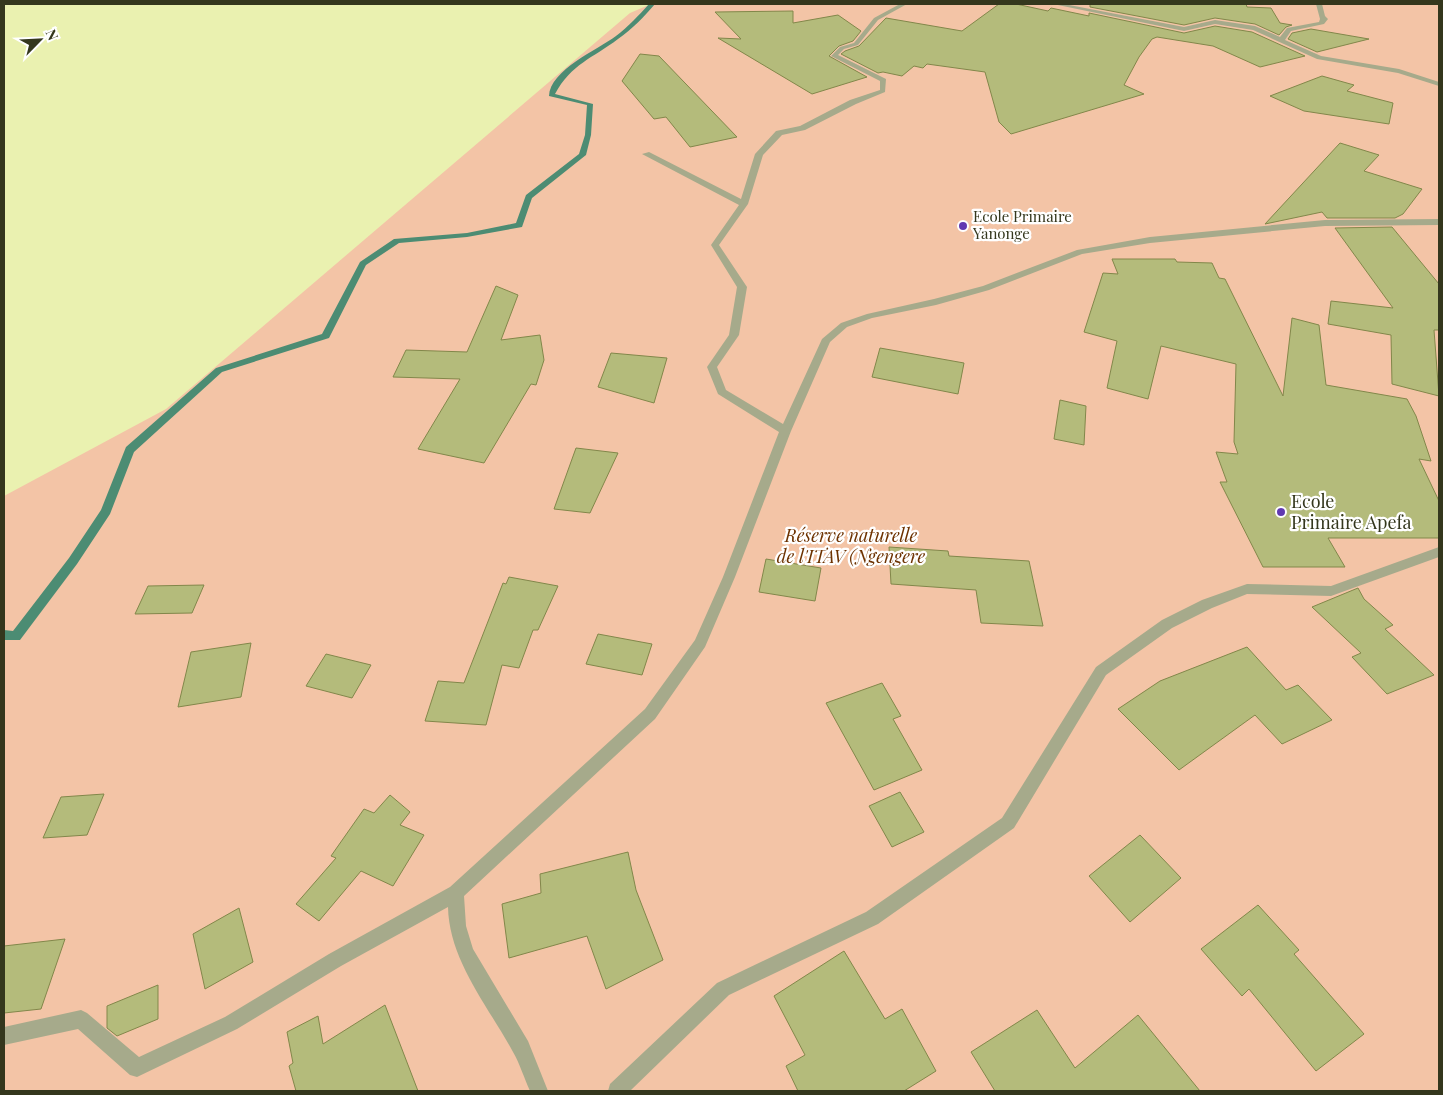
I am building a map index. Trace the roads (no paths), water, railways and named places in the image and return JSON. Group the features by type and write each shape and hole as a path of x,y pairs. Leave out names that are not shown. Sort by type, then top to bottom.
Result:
{"street":[{"path":"785,431 722,392 712,367 734,334 742,287 714,245 744,204 759,154 779,133 802,128 853,102 883,91 884,80 834,56 842,48 856,44 867,26 879,15 904,4"},
{"path":"1056,4 1184,29 1215,22 1247,26 1282,39 1319,58 1399,71 1439,84"},
{"path":"1282,39 1289,29 1322,23 1322,20 1325,19 1322,17 1319,4 1312,4"},
{"path":"646,154 744,204"},
{"path":"4,1036 81,1019 136,1068 231,1023 335,960 456,893 650,714 700,643 729,578 785,431 826,341 844,325 870,316 972,292 1039,270 1080,252 1150,240 1325,223 1439,222"},
{"path":"617,1091 723,989 872,918 1008,823 1101,671 1167,624 1207,604 1247,588 1331,591 1439,552"},
{"path":"456,893 457,926 466,953 521,1048 539,1091"}],"waterway":[{"path":"4,635 16,636 73,561 106,511 130,450 219,370 326,336 363,264 397,241 467,235 519,225 529,197 582,155 588,135 590,104 551,95 557,83 571,67 620,35 652,4"}],"place":[{"name":"Ecole Primaire Yanonge","path":"963,226"},
{"name":"Ecole Primaire Apefa","path":"1281,512"}],"park label":[{"name":"Réserve naturelle de l'ITAV (Ngengere","path":"851,546"}]}
